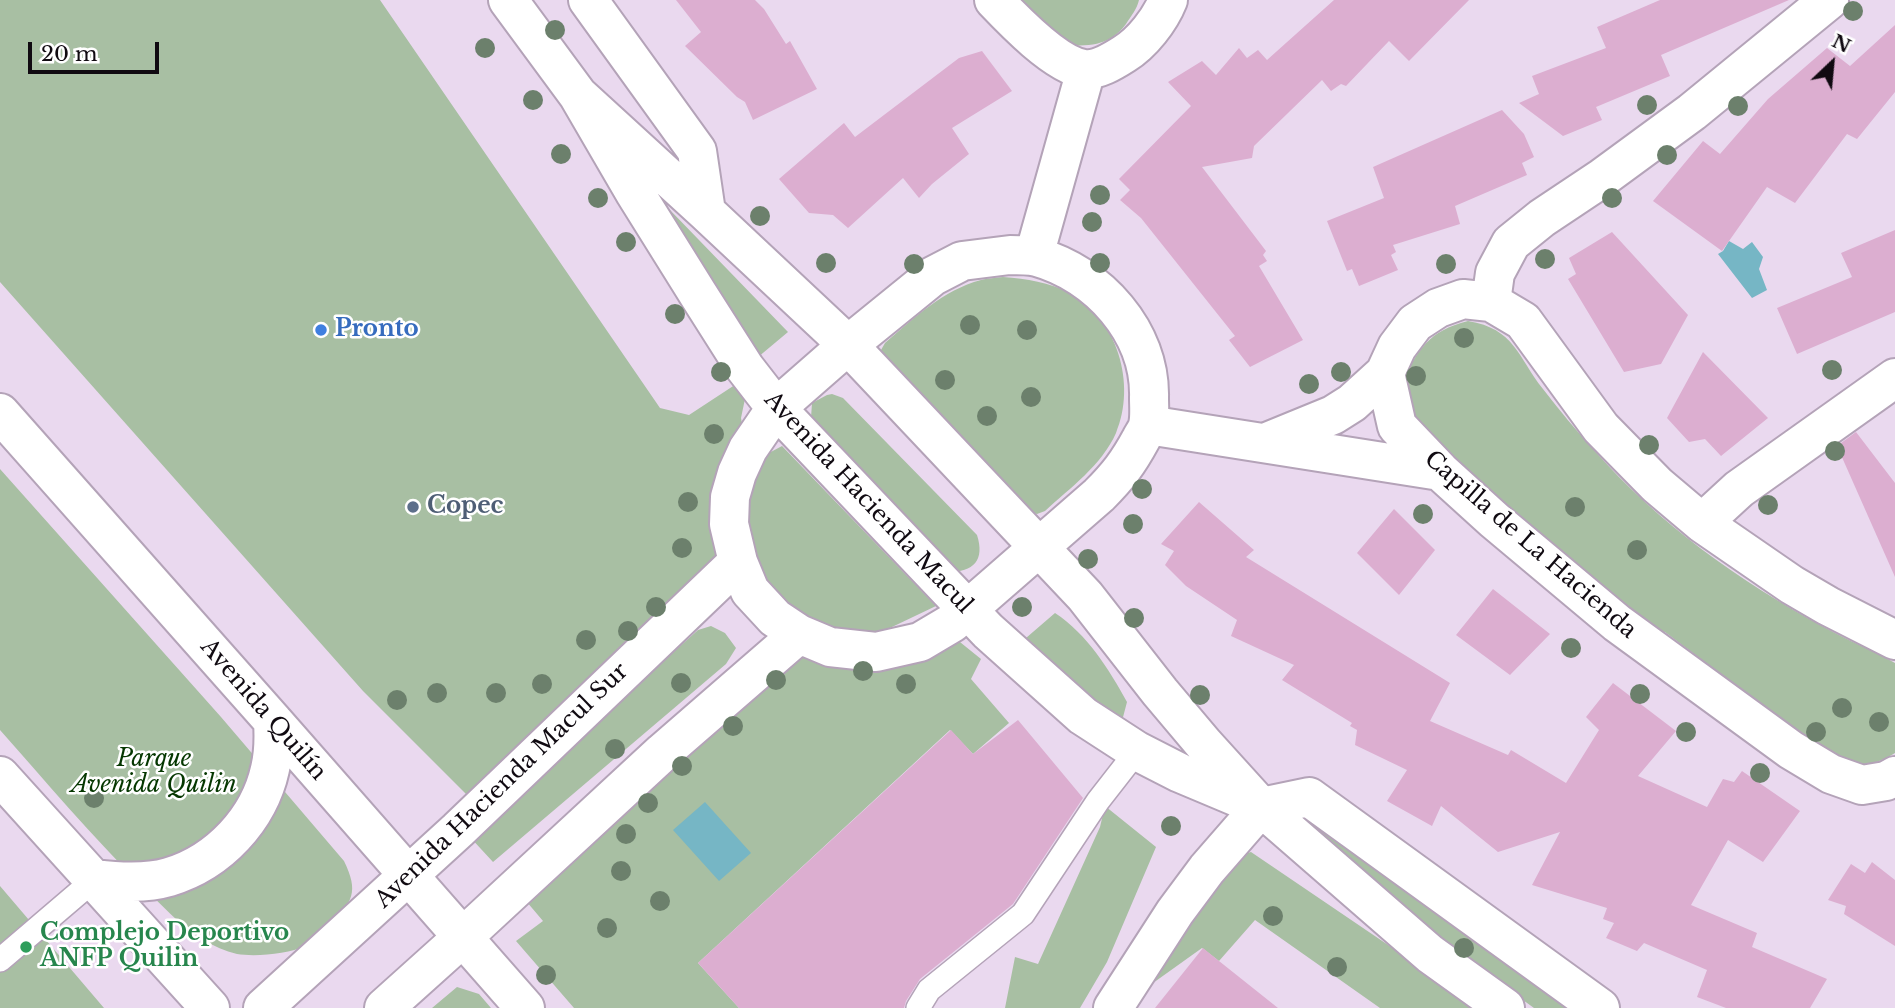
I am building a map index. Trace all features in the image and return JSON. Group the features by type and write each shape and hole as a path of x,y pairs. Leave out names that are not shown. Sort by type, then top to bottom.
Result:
{"street":[{"name":"Avenida Hacienda Macul","path":"508,0 578,95 698,294 745,368 776,408 967,610 1013,656 1083,716 1137,751 1180,773 1261,807"},
{"path":"588,0 696,151 706,212"},
{"path":"994,0 1044,47 1066,63 1086,70 1107,64 1130,50 1151,27 1168,0"},
{"path":"1491,302 1495,273 1511,243 1692,112 1829,0"},
{"path":"1034,256 1086,70"},
{"name":"Avenida Hacienda Macul","path":"578,95 848,345 1085,596 1160,692 1261,807 1430,954 1506,1008"},
{"path":"1010,255 1034,256 1070,270 1099,290 1123,316 1140,349 1150,382 1148,425 1121,473 948,626 920,642 876,652 831,648 799,634 775,618 750,591 738,562 729,524 730,497 737,474 748,449 776,408 933,276 962,261 1010,255"},
{"path":"1265,442 1333,415 1352,403 1385,373 1397,347 1416,323 1438,308 1463,299 1491,302 1523,321 1601,428 1657,485 1702,523 1792,585 1895,640"},
{"name":"Capilla de La Hacienda","path":"1385,373 1397,426 1440,471 1494,520 1617,623 1791,750 1832,774 1862,785 1886,781 1895,776"},
{"path":"1702,523 1738,489 1895,378"},
{"name":"Avenida Quilín","path":"0,414 525,1008"},
{"path":"1148,425 1440,471"},
{"name":"Avenida Hacienda Macul Sur","path":"263,1008 410,876 738,562"},
{"path":"384,1008 663,752 799,634"},
{"path":"95,879 119,882 169,877 213,855 232,839 252,813 263,792 274,744 273,721"},
{"path":"6,795 95,879 209,1008"},
{"path":"1113,1008 1175,912 1207,869 1261,807 1309,797 1600,1008"}],"lane":[{"path":"918,1008 929,990 1023,914 1098,801 1137,751"},
{"path":"0,960 95,879"}],"green space":[{"path":"0,0 380,0 660,408 689,415 750,375 741,418 744,435 721,564 466,794 363,691 0,282"},
{"path":"1019,0 1139,0 1126,24 1112,37 1097,44 1061,46"},
{"path":"639,178 788,332 745,368"},
{"path":"1003,277 1054,286 1086,304 1111,335 1123,374 1122,414 1110,445 1085,475 1045,511 1037,514 1029,512 881,356 885,343 942,298 984,279"},
{"path":"1468,321 1496,330 1506,337 1549,397 1587,442 1619,477 1672,526 1761,590 1833,632 1895,663 1895,753 1868,764 1839,759 1665,632 1651,630 1628,616 1410,420 1401,383 1413,360 1434,336"},
{"path":"832,394 843,398 977,535 978,558 971,567 948,572 811,418 812,403"},
{"path":"782,446 936,606 871,637 839,636 780,612 742,543 754,461"},
{"name":"Parque Avenida Quilin","path":"0,469 221,717 344,861 352,889 348,903 308,944 281,953 244,955 220,948 194,934 170,914 122,865 0,730"},
{"path":"1055,613 1087,642 1113,677 1127,702 1122,721 1059,677 1026,638"},
{"path":"711,626 725,633 736,648 726,664 493,862 469,836 698,630"},
{"path":"950,634 981,659 971,679 1009,723 973,754 950,730 698,963 739,1008 574,1008 516,941 543,921 521,895 801,650"},
{"path":"1105,806 1156,847 1107,962 1080,1008 1005,1008 1015,957 1038,964 1100,827"},
{"path":"1305,815 1585,1008 1534,1008 1440,940 1298,816"},
{"path":"1251,852 1481,1008 1380,1008 1255,920 1219,961 1202,948 1153,983 1236,856"},
{"name":"Complejo Deportivo ANFP Quilin","path":"0,886 104,1008 0,1008"},
{"path":"457,987 479,994 491,1008 432,1008"}],"water":[{"path":"1729,241 1743,249 1752,242 1763,257 1759,269 1767,290 1752,298 1718,254"},
{"path":"705,802 751,853 719,881 673,830"}],"building":[{"path":"676,0 755,0 764,9 786,44 790,41 817,89 753,120 745,102 685,46 701,32"},
{"path":"1334,0 1469,0 1409,61 1389,41 1346,86 1341,84 1331,91 1322,80 1254,146 1252,158 1202,167 1266,251 1263,255 1267,261 1259,266 1303,340 1250,367 1229,340 1235,336 1141,218 1120,200 1130,190 1119,179 1191,106 1168,82 1202,61 1216,75 1239,48 1247,58 1258,50 1267,60"},
{"path":"1660,0 1789,0 1661,55 1670,76 1596,107 1602,120 1563,136 1519,103 1539,94 1532,76 1606,48 1597,27"},
{"path":"1895,25 1895,92 1857,139 1847,134 1795,203 1767,187 1722,251 1653,201 1703,141 1720,154 1768,99 1827,48 1850,66"},
{"path":"982,51 1012,91 952,128 969,154 919,198 903,178 848,228 833,215 809,213 779,179 844,123 855,137 959,58"},
{"path":"1502,110 1524,134 1534,157 1522,163 1527,175 1455,206 1460,224 1393,245 1396,252 1391,255 1398,270 1359,286 1352,269 1347,271 1327,221 1384,198 1373,167"},
{"path":"1895,230 1895,312 1797,354 1777,308 1852,277 1841,253"},
{"path":"1612,232 1688,315 1661,364 1624,372 1568,279 1576,274 1569,258"},
{"path":"1703,352 1768,418 1721,456 1705,439 1689,442 1667,418"},
{"path":"1856,432 1895,483 1895,577 1837,446"},
{"path":"1199,502 1254,550 1246,557 1450,683 1430,721 1508,755 1511,750 1566,783 1599,730 1586,717 1613,683 1676,731 1638,776 1707,807 1723,779 1734,782 1742,771 1800,811 1763,862 1728,840 1691,905 1757,933 1752,947 1827,979 1810,1008 1726,1008 1697,997 1707,970 1644,943 1637,951 1606,938 1614,923 1603,919 1607,908 1532,885 1560,832 1498,852 1441,806 1432,826 1387,801 1407,770 1355,745 1357,730 1350,726 1352,723 1282,680 1294,665 1231,636 1237,620 1186,586 1165,565 1174,551 1161,544"},
{"path":"1394,509 1435,550 1399,595 1357,553"},
{"path":"1493,589 1550,634 1510,675 1456,635"},
{"path":"1018,720 1083,798 1013,904 920,979 904,1008 739,1008 698,963 951,730 973,754"},
{"path":"1872,862 1895,880 1895,946 1844,914 1846,906 1828,900 1851,864 1865,873"},
{"path":"1203,948 1219,961 1278,1008 1155,1008"}],"place":[{"name":"Pronto","path":"321,330"},
{"name":"Copec","path":"413,507"},
{"name":"Complejo Deportivo ANFP Quilin","path":"26,947"}]}
